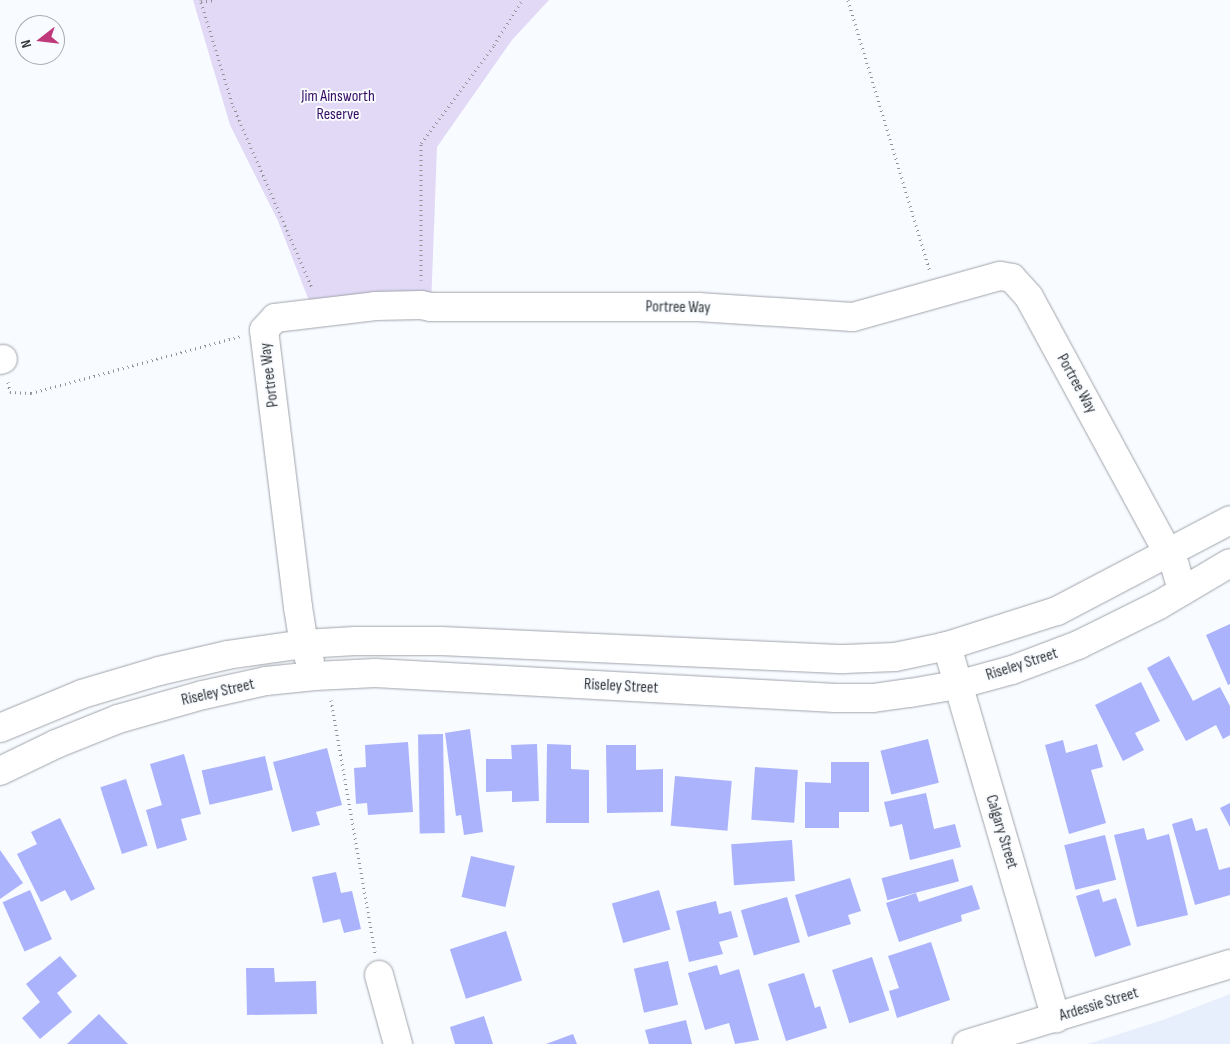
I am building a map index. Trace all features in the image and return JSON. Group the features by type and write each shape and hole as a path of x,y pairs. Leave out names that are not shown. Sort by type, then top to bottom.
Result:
{"main road":[{"name":"Portree Way","path":"322,684 304,644 264,330 275,318 375,306 698,307 853,317 1000,276 1012,278 1021,286 1168,553 1175,566 1182,591"},
{"name":"Riseley Street","path":"0,728 82,694 159,671 227,655 304,644 355,641 441,641 862,660 895,657 946,646 1057,611 1230,520"},
{"name":"Riseley Street","path":"0,771 56,744 118,720 160,707 266,681 322,684 375,673 835,698 873,698 957,685 1012,670 1078,645 1182,591 1230,563"},
{"path":"298,607 307,617 323,627 355,641"},
{"name":"Calgary Street","path":"946,646 1056,1018"},
{"name":"Ardessie Street","path":"967,1044 1230,964"},
{"path":"379,975 398,1044"}],"path":[{"path":"214,0 201,1 233,106 322,312"},
{"path":"421,305 421,143 494,45 522,0"},
{"path":"848,0 937,293"},
{"path":"1,360 10,392 30,393 264,330"},
{"path":"322,684 336,740 379,975"}],"shaded area":[{"path":"1230,994 1230,1044 1088,1044 1163,1020"}],"green space":[{"name":"Jim Ainsworth Reserve","path":"193,0 549,0 512,40 437,147 431,307 311,306 278,221 230,125"}],"building":[{"path":"1230,624 1230,684 1228,685 1206,635"},
{"path":"1169,656 1193,701 1220,687 1230,706 1230,735 1223,739 1216,725 1186,741 1147,668"},
{"path":"1141,682 1160,721 1135,733 1144,750 1123,761 1095,705"},
{"path":"470,729 483,832 464,835 461,815 456,816 445,733"},
{"path":"418,734 443,734 445,833 420,833"},
{"path":"928,739 939,783 891,795 880,751"},
{"path":"1063,740 1066,753 1097,744 1103,767 1091,770 1106,823 1069,834 1045,745"},
{"path":"408,742 413,812 368,815 367,803 356,804 354,768 366,767 365,745"},
{"path":"537,744 539,801 512,802 512,791 486,792 486,759 512,759 511,745"},
{"path":"547,744 571,745 571,769 589,770 589,823 546,823"},
{"path":"606,745 636,745 636,770 663,769 663,812 607,813"},
{"path":"327,748 342,805 316,812 320,825 292,832 273,762"},
{"path":"184,754 201,814 181,819 187,840 157,849 146,810 162,805 150,764"},
{"path":"265,756 273,790 210,805 202,771"},
{"path":"831,762 869,762 869,812 839,812 839,828 805,828 805,782 831,783"},
{"path":"755,767 798,770 794,823 751,820"},
{"path":"675,776 732,781 727,831 671,826"},
{"path":"126,779 148,846 122,854 100,787"},
{"path":"926,793 934,829 955,824 961,847 910,860 902,824 890,827 884,802"},
{"path":"1230,803 1230,827 1220,808"},
{"path":"60,818 95,889 71,901 65,890 41,902 17,854 37,844 31,832"},
{"path":"1192,818 1196,831 1207,828 1219,870 1230,867 1230,895 1195,905 1172,824"},
{"path":"1144,828 1147,840 1169,834 1188,915 1137,927 1114,835"},
{"path":"1105,835 1116,880 1075,890 1064,845"},
{"path":"792,840 795,881 734,885 731,844"},
{"path":"0,850 23,883 0,899"},
{"path":"471,856 515,866 505,907 462,897"},
{"path":"953,859 959,881 887,900 882,878"},
{"path":"336,872 341,893 352,891 361,929 344,933 340,919 323,923 312,877"},
{"path":"850,878 861,911 848,915 851,924 808,937 795,895"},
{"path":"972,885 980,909 961,915 962,921 899,942 886,903 916,893 919,902"},
{"path":"1099,889 1103,902 1116,898 1131,945 1095,957 1076,896"},
{"path":"30,890 52,939 25,952 3,902"},
{"path":"659,890 670,929 623,943 612,904"},
{"path":"787,897 800,942 754,955 741,910"},
{"path":"716,901 719,914 731,911 738,937 719,942 723,954 689,962 676,911"},
{"path":"506,931 522,980 466,999 450,949"},
{"path":"931,942 950,1000 897,1018 889,991 899,988 888,956"},
{"path":"60,956 77,976 57,993 72,1012 40,1039 22,1018 40,1002 26,984"},
{"path":"872,957 889,1010 849,1023 832,970"},
{"path":"668,961 678,1005 644,1013 634,969"},
{"path":"717,965 720,975 739,969 759,1040 735,1044 729,1023 705,1030 688,973"},
{"path":"246,968 274,968 275,982 316,981 317,1014 247,1015"},
{"path":"804,973 815,1008 820,1006 827,1028 786,1041 768,984"},
{"path":"99,1014 128,1044 67,1044"},
{"path":"484,1016 493,1044 455,1044 450,1027"},
{"path":"686,1020 692,1044 649,1044 645,1030"},
{"path":"573,1034 577,1044 546,1044"}]}
